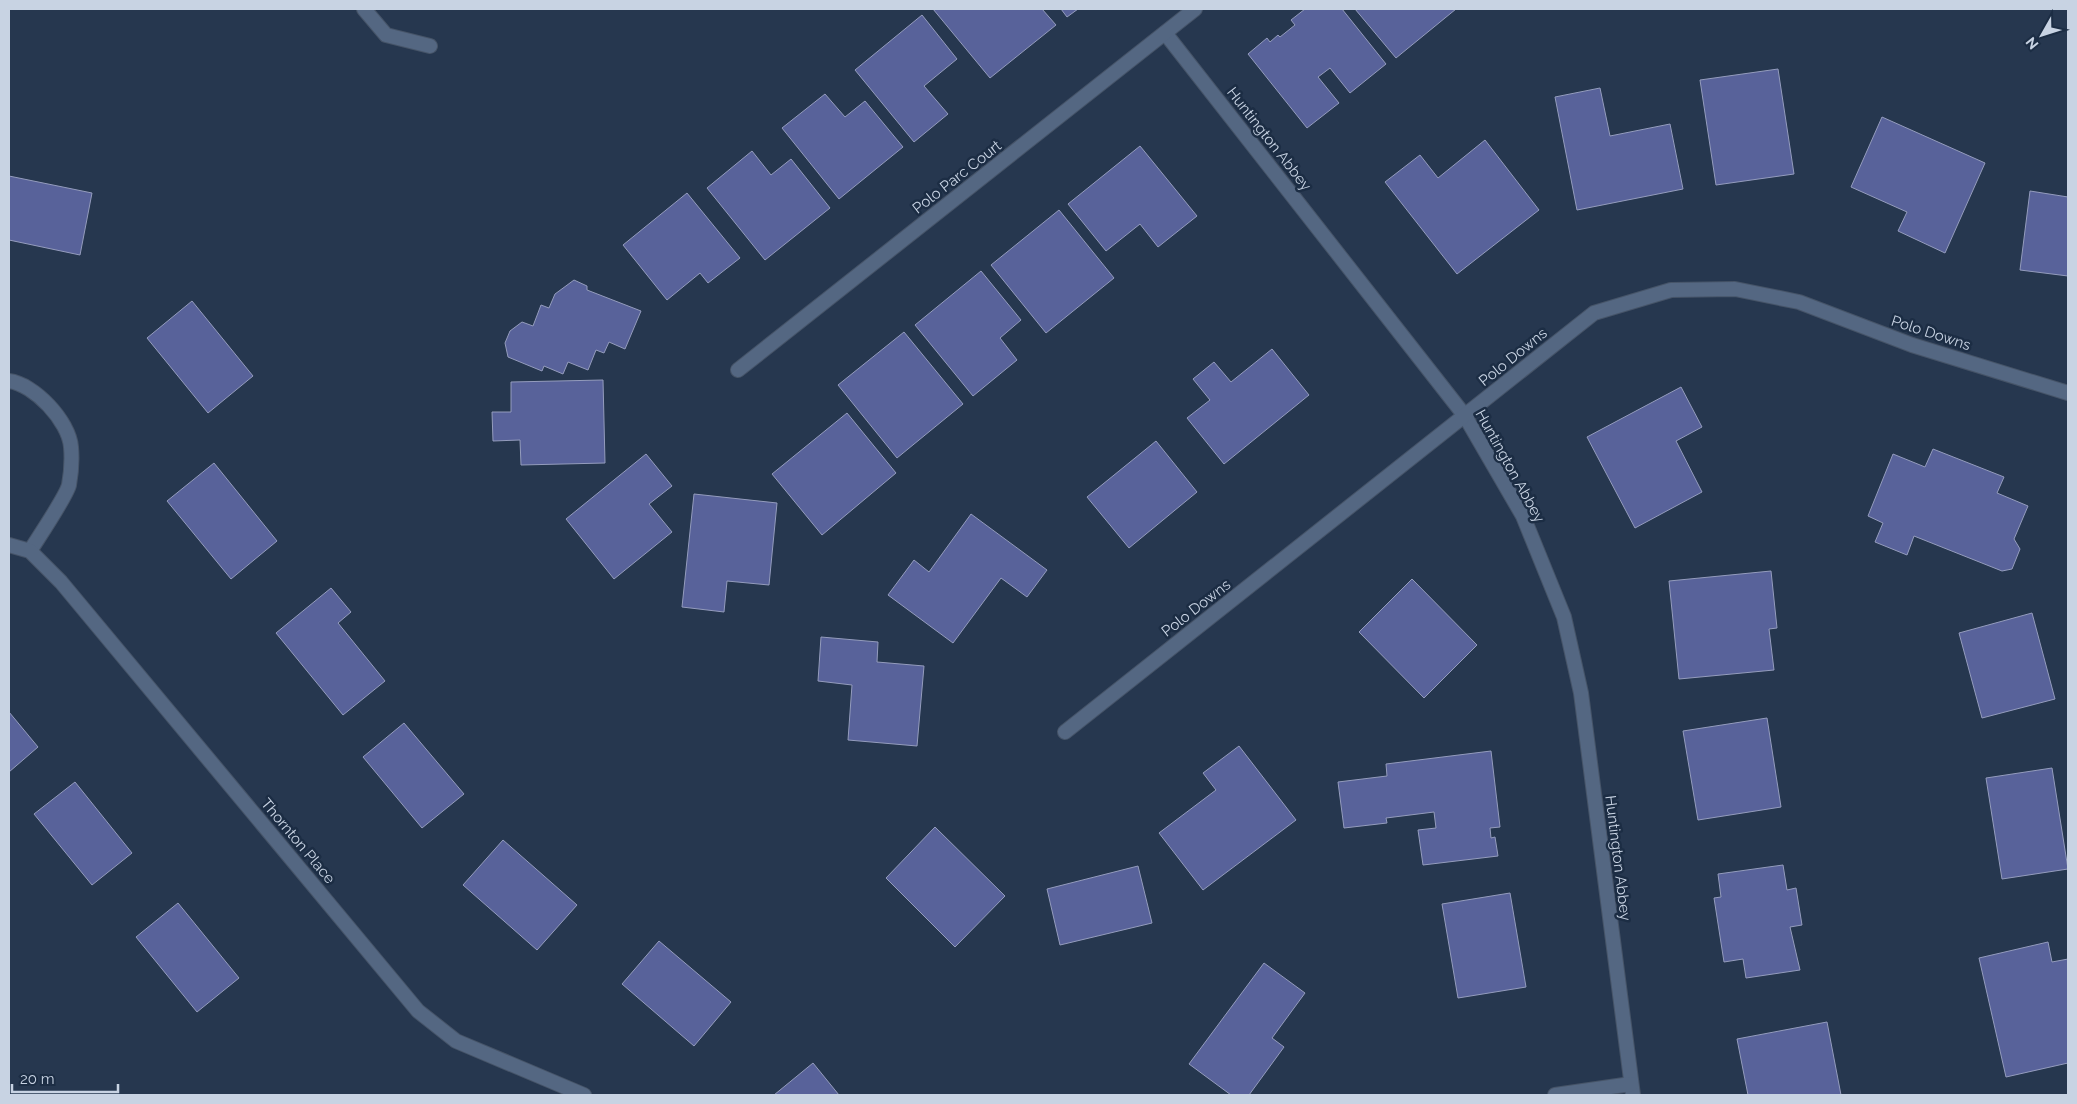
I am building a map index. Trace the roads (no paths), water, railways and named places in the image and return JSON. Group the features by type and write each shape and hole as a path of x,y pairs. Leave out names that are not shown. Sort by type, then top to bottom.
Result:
{"street":[{"path":"364,9 386,35 430,46"},
{"name":"Polo Parc Court","path":"738,370 1195,9"},
{"name":"Huntington Abbey","path":"1166,32 1465,416 1523,516 1564,617 1581,693 1632,1090"},
{"name":"Polo Downs","path":"1065,732 1594,313 1671,290 1735,289 1800,302 1912,345 2068,393"},
{"path":"9,380 16,381 44,398 61,423 71,446 68,487 30,551 9,545"},
{"name":"Thornton Place","path":"30,551 61,582 418,1011 456,1041 584,1095"},
{"path":"1554,1095 1632,1090"}]}
